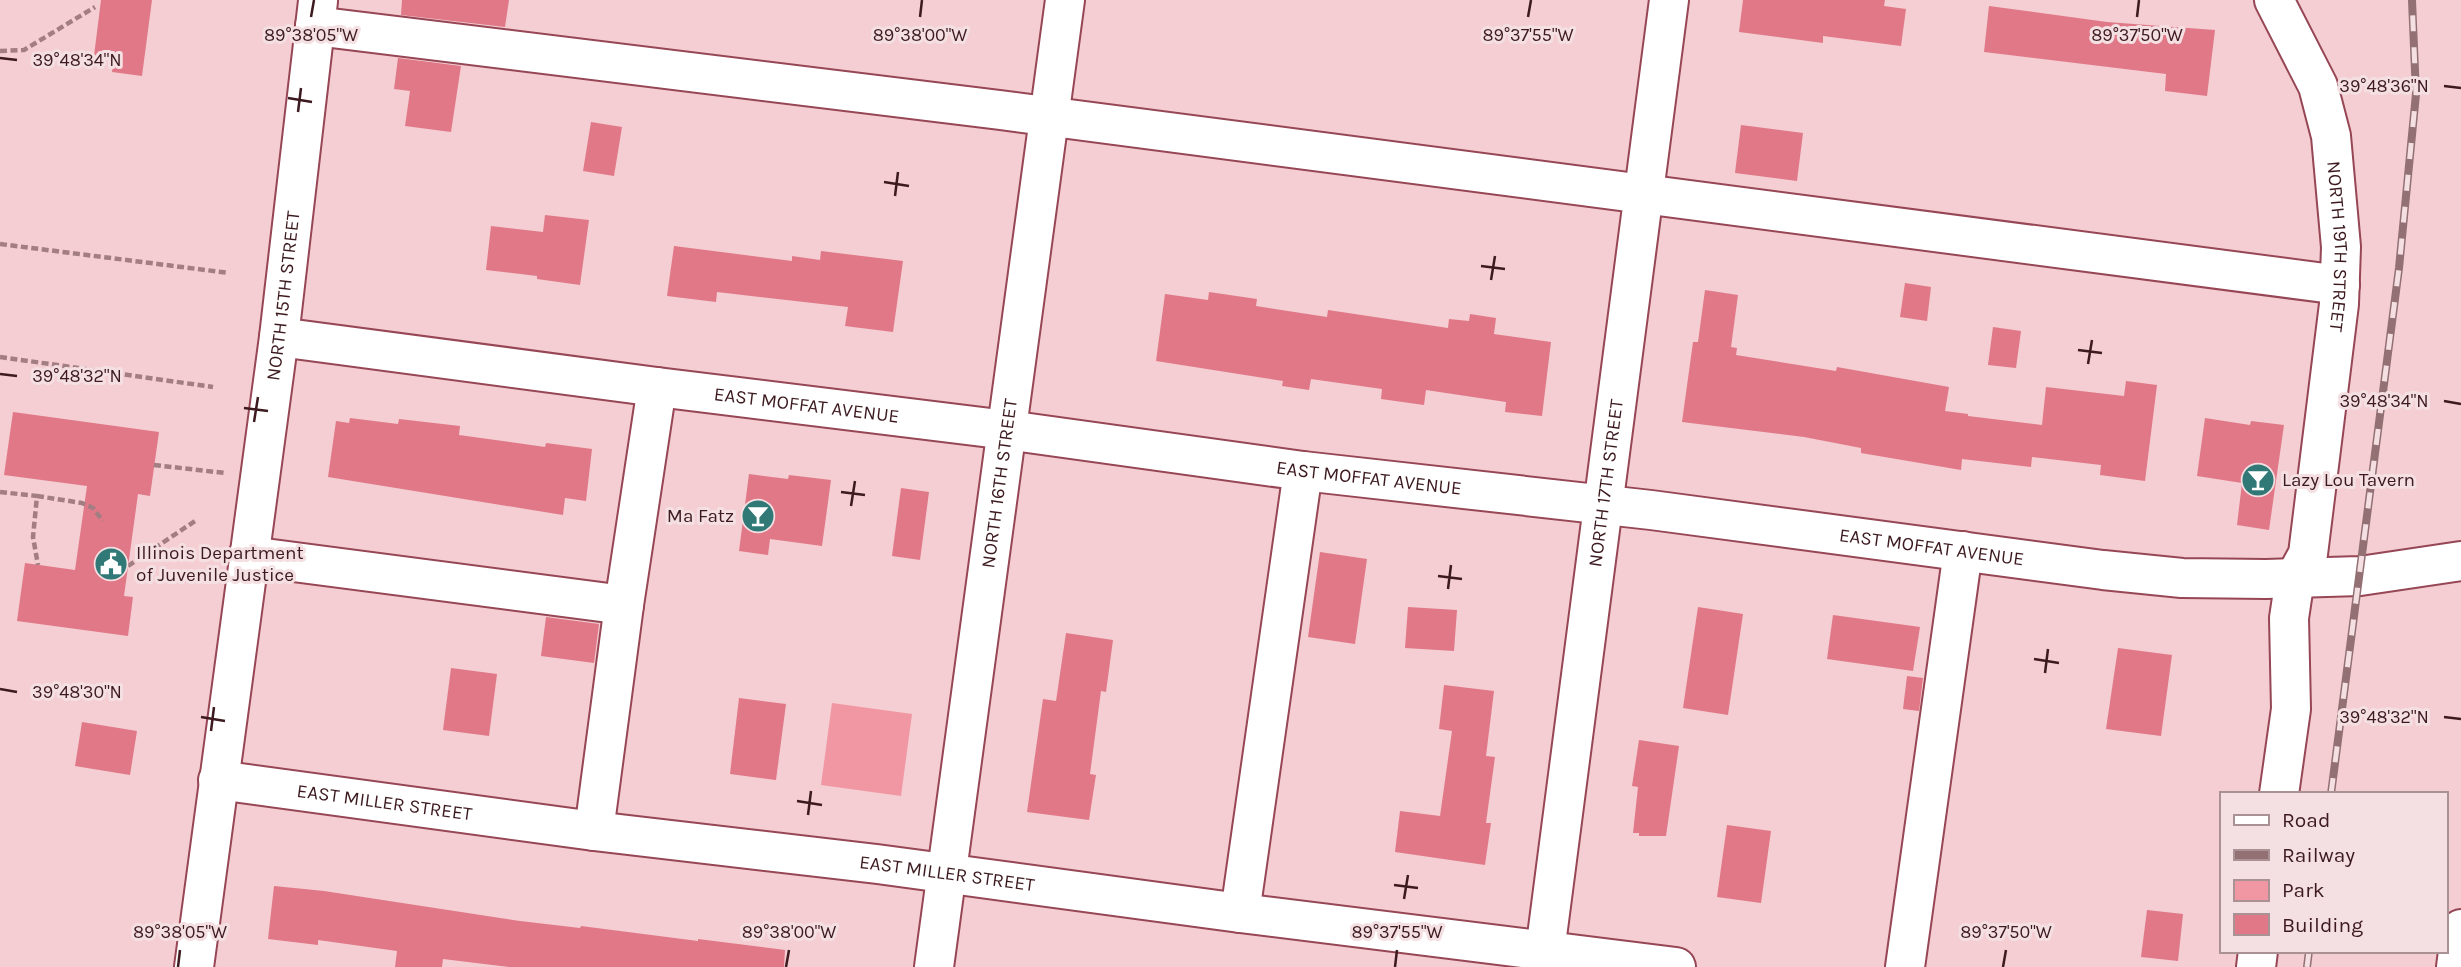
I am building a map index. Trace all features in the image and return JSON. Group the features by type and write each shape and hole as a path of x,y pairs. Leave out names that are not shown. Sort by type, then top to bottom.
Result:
{"street":[{"name":"NORTH 16TH STREET","path":"934,967 1065,0"},
{"name":"NORTH 17TH STREET","path":"1544,959 1669,0"},
{"name":"NORTH 19TH STREET","path":"2274,0 2318,86 2331,136 2341,247 2340,285 2308,554 2295,578 2289,618 2291,709 2280,792"},
{"path":"316,13 1050,117 2340,285"},
{"name":"NORTH 15TH STREET","path":"194,967 279,337 316,13"},
{"name":"EAST MOFFAT AVENUE","path":"279,337 1007,430 1303,471 1603,505 2182,578 2360,576 2461,561"},
{"path":"594,831 657,387"},
{"path":"1240,913 1303,471"},
{"path":"1905,967 1963,551"},
{"path":"248,556 624,605"},
{"name":"EAST MILLER STREET","path":"218,780 594,831 947,873 1240,913 1544,959 1676,967"},
{"path":"2456,967 2461,929"}],"path":[{"path":"0,51 24,50 95,7"},
{"path":"0,244 229,273"},
{"path":"0,356 213,387"},
{"path":"154,465 226,473"},
{"path":"0,492 82,503 93,508 103,521"},
{"path":"37,496 33,537 38,565"},
{"path":"128,566 195,521"}],"green space":[{"path":"832,703 912,714 901,796 821,785"}],"building":[{"path":"101,0 152,0 142,76 112,72 114,59 94,56"},
{"path":"402,0 509,0 505,27 401,15"},
{"path":"1743,0 1885,0 1884,6 1906,9 1901,46 1823,36 1823,43 1739,32"},
{"path":"1989,6 2107,22 2215,30 2207,96 2165,91 2166,74 1984,52"},
{"path":"398,58 461,66 451,132 405,126 410,91 394,89"},
{"path":"591,122 622,127 614,176 583,171"},
{"path":"1741,125 1803,133 1797,181 1735,173"},
{"path":"545,215 589,220 580,285 537,279 537,276 486,270 491,226 543,232"},
{"path":"674,246 792,261 792,256 820,260 821,251 903,261 893,332 845,326 848,307 717,292 716,302 667,296"},
{"path":"1905,283 1931,287 1927,321 1900,317"},
{"path":"1705,290 1738,295 1731,347 1737,348 1736,355 1836,371 1837,367 1949,387 1945,411 1968,416 2042,425 2046,387 2124,396 2126,381 2157,385 2145,481 2100,475 2101,465 2032,457 2031,467 1962,459 1961,470 1861,453 1861,448 1804,437 1682,422 1693,342 1698,342"},
{"path":"1209,292 1257,299 1256,306 1327,317 1328,310 1448,328 1449,319 1469,321 1470,314 1496,318 1494,334 1551,342 1542,416 1505,412 1506,402 1426,390 1424,405 1381,399 1382,389 1311,379 1309,390 1282,386 1283,381 1156,361 1165,294 1208,300"},
{"path":"1993,327 2021,331 2016,368 1988,365"},
{"path":"13,412 159,432 150,496 138,494 124,596 133,597 128,636 17,621 25,563 75,570 87,486 4,475"},
{"path":"350,418 398,424 399,419 460,426 459,435 545,447 546,443 592,449 586,501 565,498 563,515 328,477 336,421 349,423"},
{"path":"2205,418 2250,425 2251,421 2284,425 2269,530 2237,525 2242,483 2197,476"},
{"path":"749,474 788,479 789,475 831,480 822,546 770,539 768,555 739,551"},
{"path":"901,488 929,492 920,560 892,556"},
{"path":"1320,552 1367,559 1355,644 1308,637"},
{"path":"1408,607 1457,610 1454,651 1405,648"},
{"path":"1698,607 1743,614 1728,715 1683,708"},
{"path":"1833,615 1920,627 1913,671 1827,659"},
{"path":"546,617 599,624 594,663 541,656"},
{"path":"1066,633 1113,640 1106,692 1101,691 1090,774 1096,775 1089,820 1027,812 1043,699 1056,701"},
{"path":"2118,648 2172,655 2161,736 2106,729"},
{"path":"451,668 497,674 489,736 443,730"},
{"path":"1907,676 1923,678 1919,711 1903,709"},
{"path":"1444,685 1494,691 1486,756 1495,757 1486,823 1491,823 1485,865 1395,852 1400,811 1440,816 1452,731 1439,729"},
{"path":"739,698 786,704 776,780 730,774"},
{"path":"82,722 137,731 130,775 75,766"},
{"path":"1639,740 1679,746 1666,836 1639,836 1639,833 1633,833 1638,787 1632,786"},
{"path":"1727,825 1771,831 1761,903 1717,897"},
{"path":"274,886 520,921 785,950 784,967 509,967 443,959 442,967 395,967 397,951 318,940 318,945 268,939"},
{"path":"2147,910 2183,914 2178,961 2141,957"}],"railway":[{"path":"2331,792 2399,268 2416,94 2412,0"},
{"path":"2307,967 2309,953"}],"place":[{"name":"Lazy Lou Tavern","path":"2258,480"},
{"name":"Ma Fatz","path":"758,516"},
{"name":"Illinois Department of Juvenile Justice","path":"111,564"}]}
